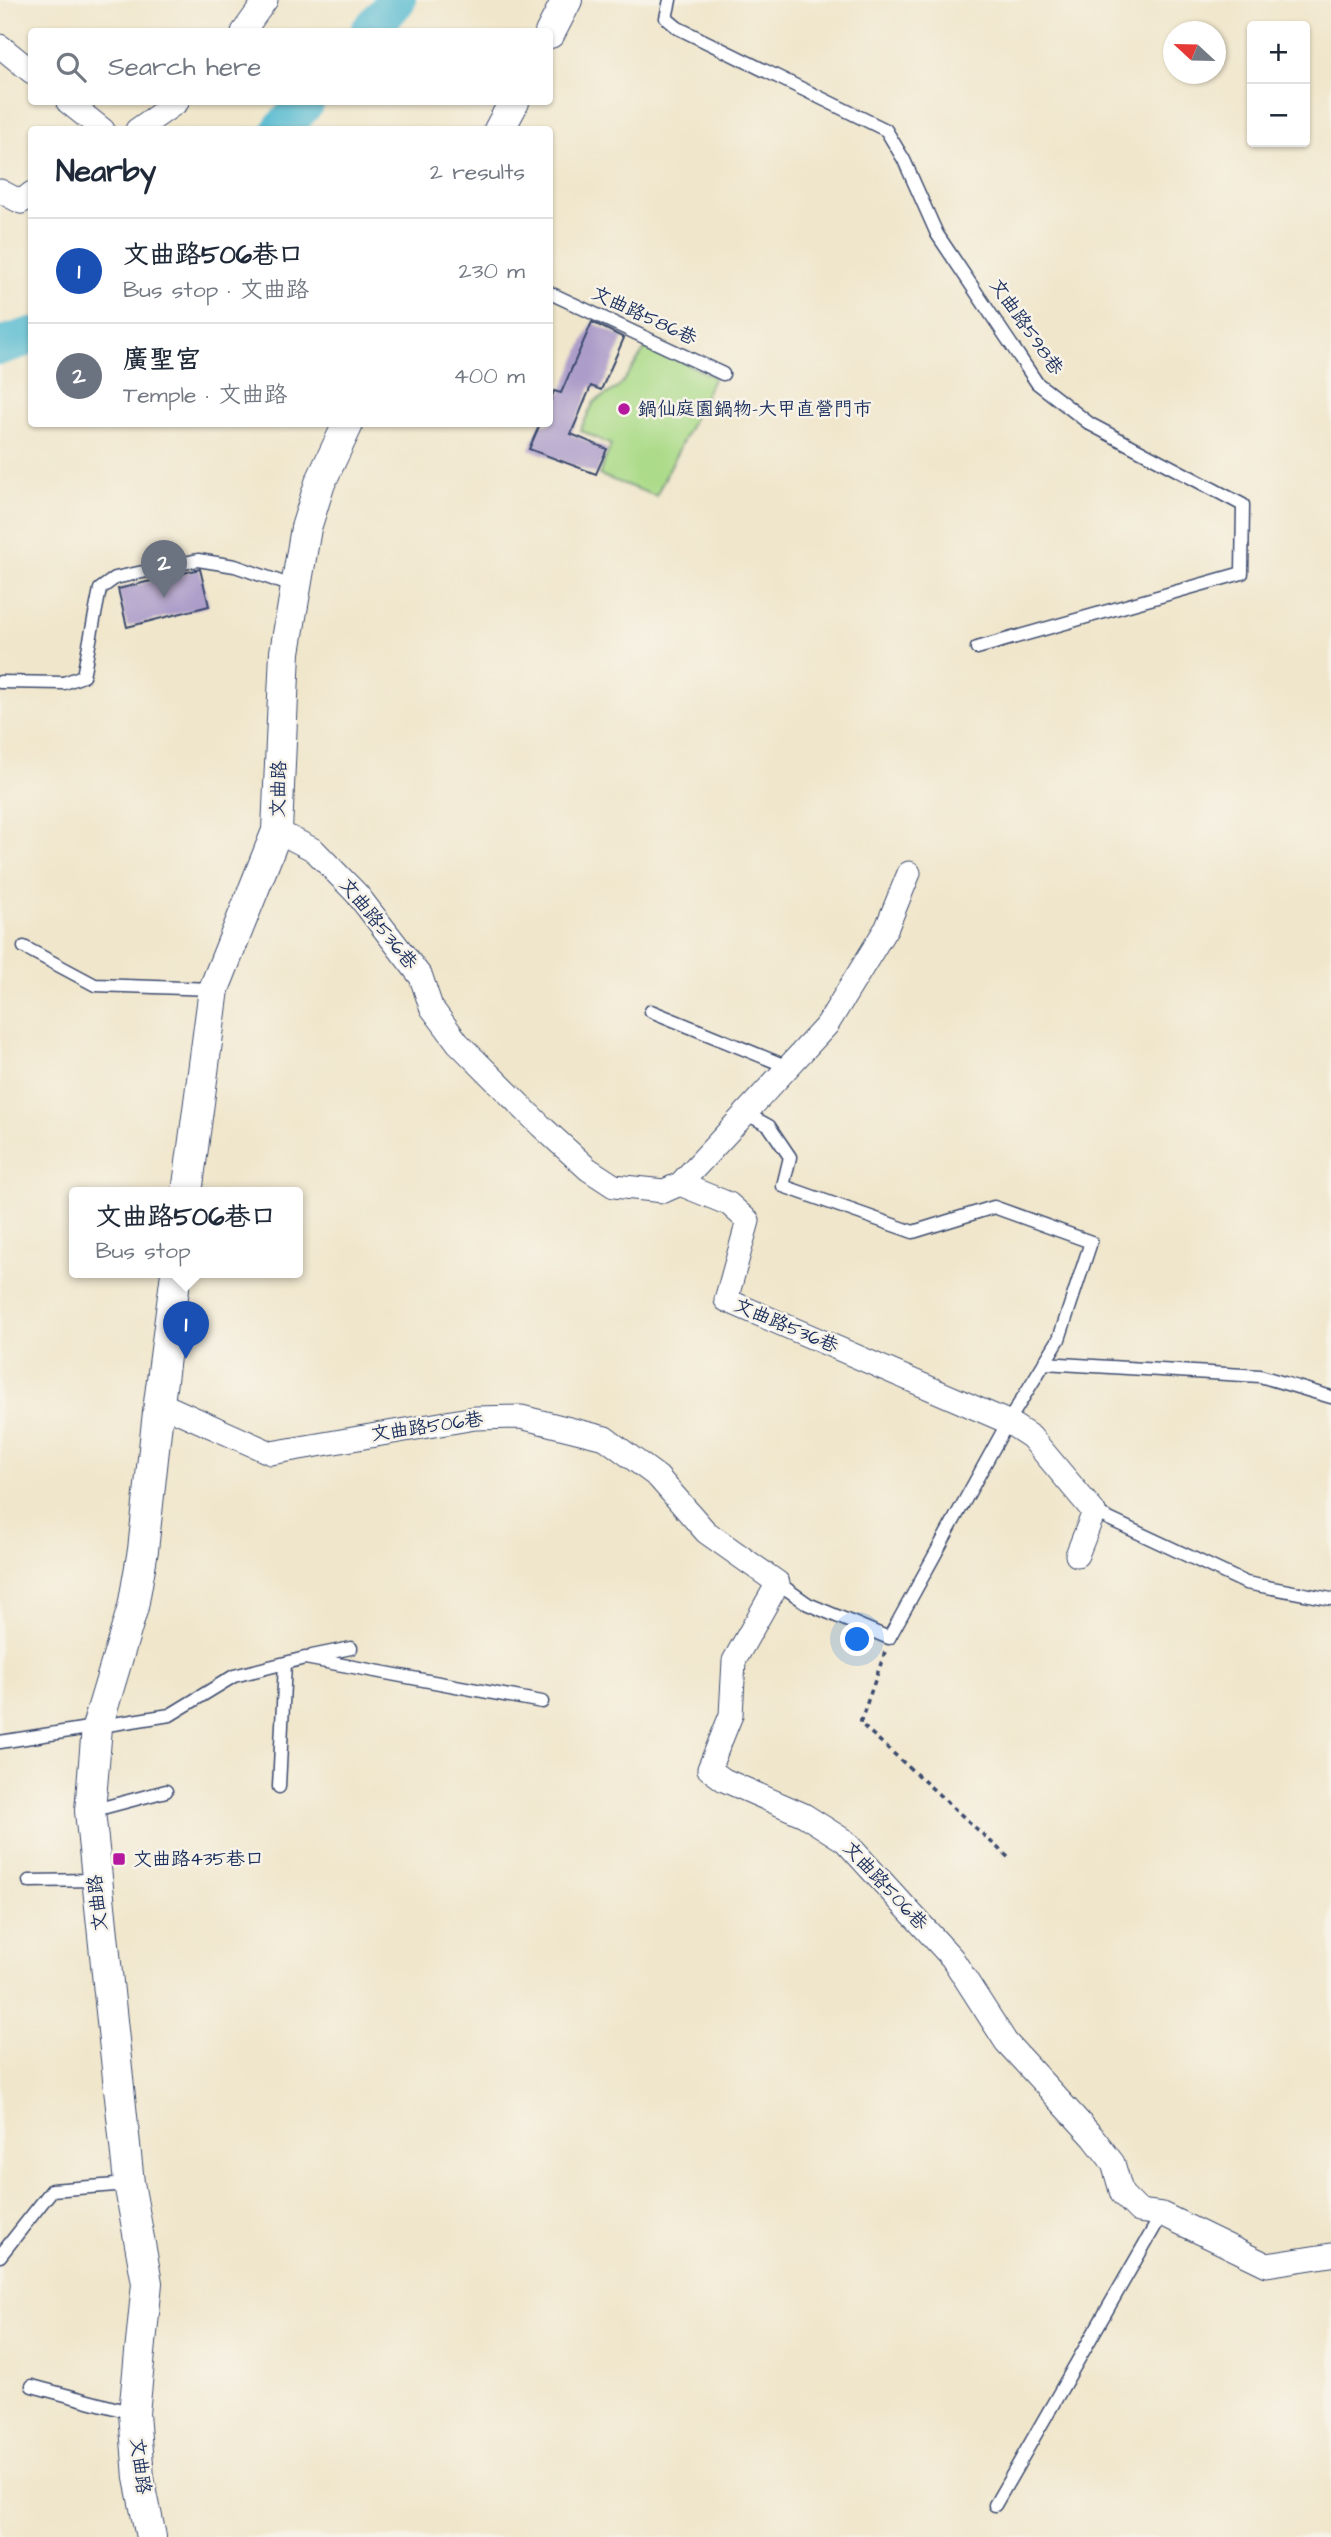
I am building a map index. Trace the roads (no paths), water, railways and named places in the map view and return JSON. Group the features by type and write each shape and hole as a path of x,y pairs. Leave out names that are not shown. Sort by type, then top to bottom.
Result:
{"street":[{"path":"246,28 266,0"},
{"path":"552,28 566,0"},
{"path":"0,46 28,69"},
{"path":"72,105 98,126"},
{"path":"143,126 173,105"},
{"path":"501,126 512,105"},
{"path":"0,191 21,202 28,196"},
{"name":"文曲路","path":"188,1187 214,989 277,831 285,652 306,528 320,483 347,427"},
{"name":"文曲路536巷","path":"277,831 314,850 357,894 421,977 431,1007 458,1042 588,1169 614,1186 664,1191 680,1184 729,1204 747,1221 726,1300 1008,1422 1031,1437 1094,1512"},
{"path":"680,1184 827,1025 887,928 909,873"},
{"name":"文曲路","path":"151,2537 139,2478 134,2413 147,2283 129,2183 90,1811 97,1727 133,1606 144,1550 175,1278"},
{"name":"文曲路506巷","path":"159,1403 271,1453 475,1418 522,1417 605,1438 657,1476 706,1532 778,1583 734,1661 730,1715 709,1769 724,1780 804,1815 845,1841 952,1958 1006,2042 1093,2137 1113,2163 1122,2194 1139,2211 1162,2214"},
{"path":"1077,1555 1094,1512"},
{"path":"1162,2214 1267,2265 1331,2255"}],"lane":[{"name":"文曲路598巷","path":"670,0 666,18 678,29 886,130 904,160 937,234 1037,383 1090,424 1243,505 1242,573 976,648"},
{"name":"文曲路586巷","path":"553,294 723,374"},
{"path":"0,682 64,683 83,676 100,589 115,578 198,560 235,566 295,587"},
{"path":"24,947 95,985 214,989"},
{"path":"651,1011 788,1067"},
{"path":"745,1113 769,1126 790,1157 783,1186 913,1232 994,1207 1091,1242 1059,1339 1008,1422"},
{"path":"1044,1363 1259,1376 1331,1396"},
{"name":"文曲路506巷","path":"778,1583 808,1604 889,1638 1008,1422"},
{"path":"1094,1512 1246,1583 1331,1599"},
{"path":"0,1742 170,1714 234,1676 351,1647"},
{"path":"304,1658 542,1702"},
{"path":"279,1787 285,1663"},
{"path":"90,1811 166,1791"},
{"path":"29,1881 96,1881"},
{"path":"0,2256 52,2190 129,2183"},
{"path":"995,2505 1162,2214"},
{"path":"32,2386 134,2413"}],"waterway":[{"path":"372,28 397,0"},
{"path":"285,126 303,105"},
{"path":"0,346 28,337"}],"place":[{"name":"鍋仙庭園鍋物-大甲直營門市","path":"624,409"},
{"name":"廣聖宮","path":"164,598"},
{"name":"文曲路506巷口","path":"186,1359"},
{"name":"文曲路435巷口","path":"119,1859"}]}
